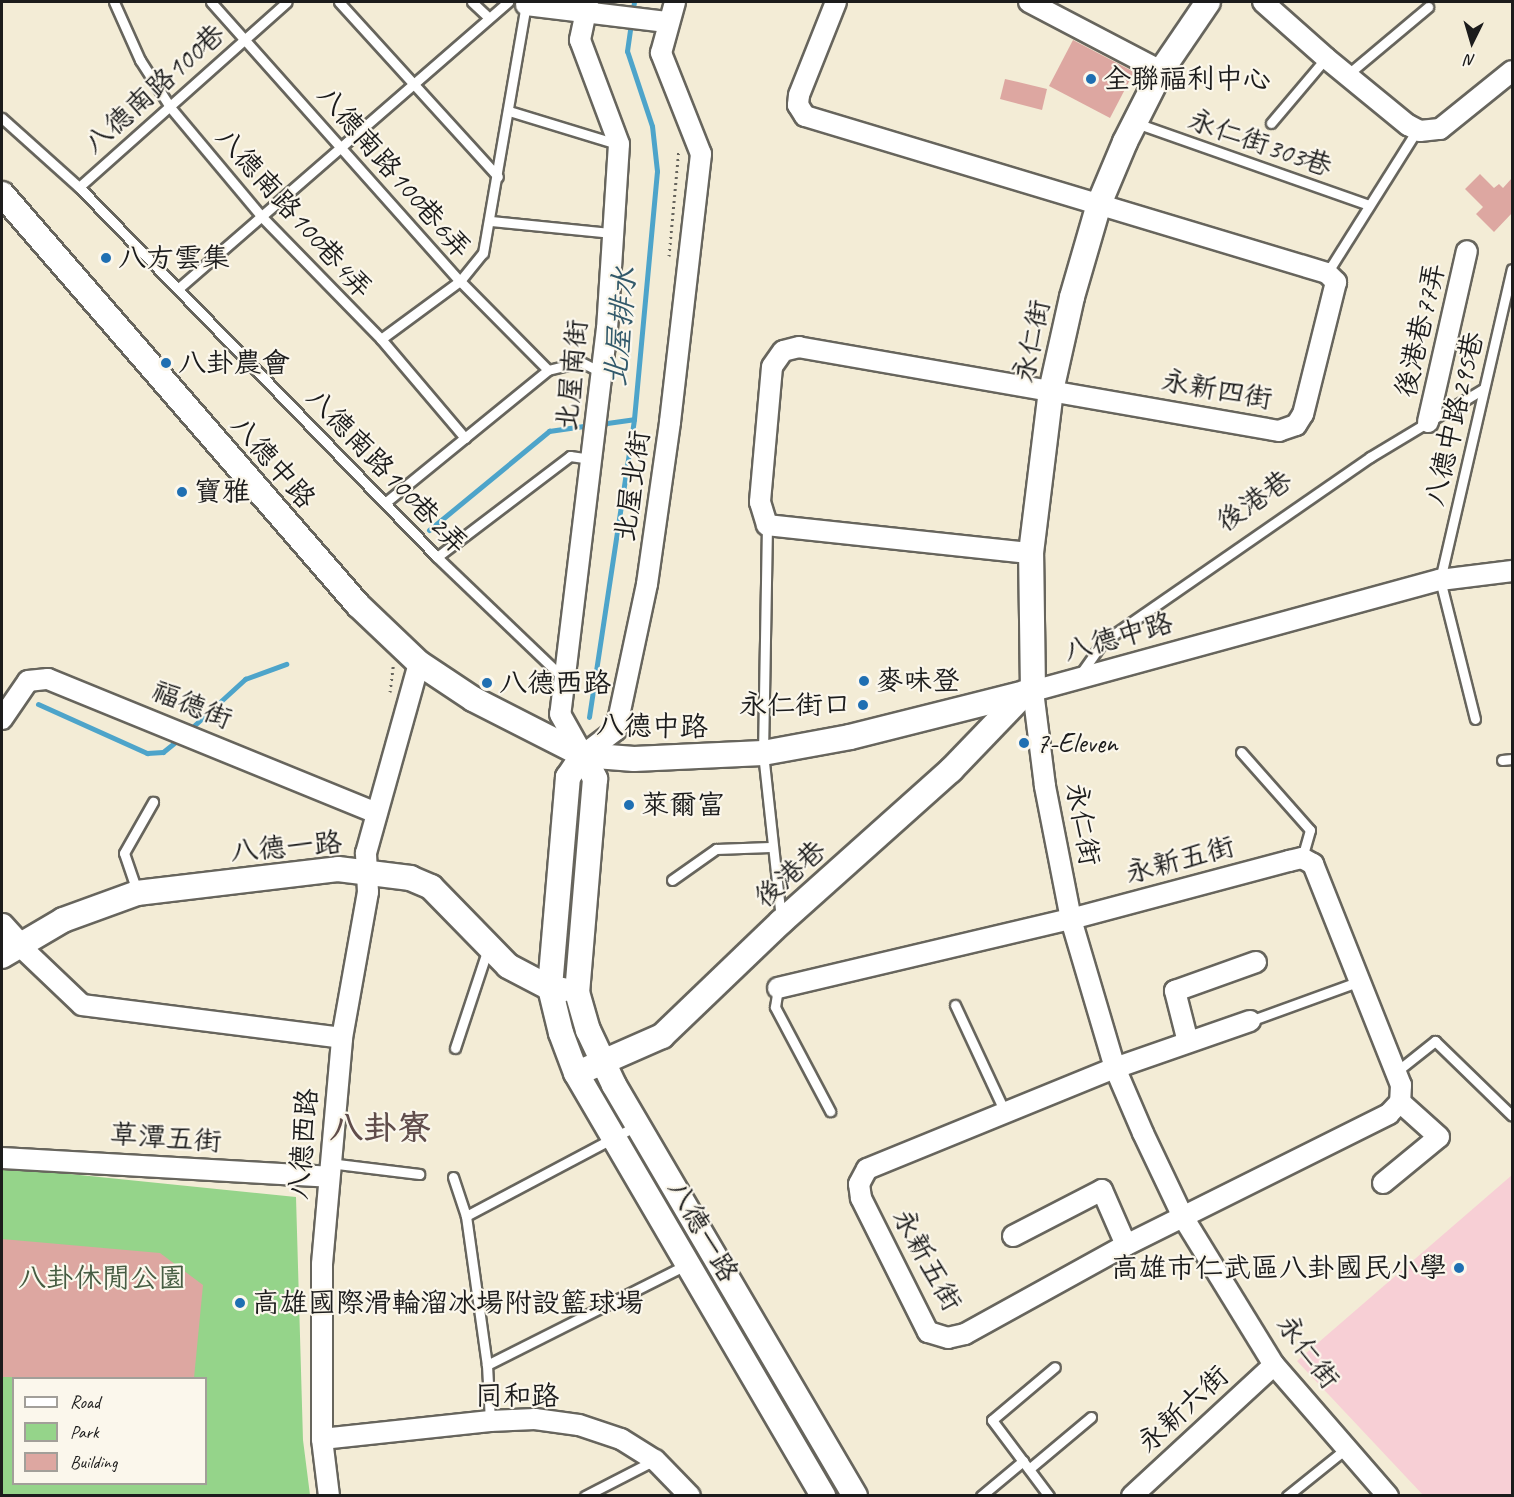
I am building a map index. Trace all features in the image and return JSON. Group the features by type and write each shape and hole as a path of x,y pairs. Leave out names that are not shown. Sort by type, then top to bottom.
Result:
{"street":[{"name":"北屋北街","path":"583,755 616,730 647,584 676,376 701,154 661,53 659,20 675,2"},
{"path":"836,2 799,95 798,105 805,116 1327,273"},
{"path":"1029,2 1161,71"},
{"name":"永仁街","path":"1208,2 1161,71 1135,123 1099,204 1072,297 1051,390 1031,553 1029,691 1071,919 1115,1068 1183,1217 1274,1365 1388,1496"},
{"path":"1263,2 1326,58 1417,130 1440,129 1512,71"},
{"path":"520,3 591,8 659,20"},
{"name":"北屋南街","path":"583,755 562,723 562,676 603,373 619,144 580,40 591,8"},
{"name":"八德中路","path":"2,194 358,605 419,663 473,699 583,755 634,759 763,753 850,737 1029,691 1074,682 1236,633 1440,580 1512,571"},
{"name":"後港巷77弄","path":"1428,422 1467,251"},
{"name":"永新四街","path":"767,525 760,502 772,367 783,351 800,347 1279,430 1296,425 1303,414 1335,297 1335,282 1327,273"},
{"path":"767,525 1031,553"},
{"name":"八德西路","path":"329,1496 322,1439 322,1264 328,1170 342,1038 368,892 365,872 376,813 419,663"},
{"name":"福德街","path":"6,713 28,681 48,679 376,813"},
{"name":"後港巷","path":"576,1073 662,1036 781,922 951,770 1029,691"},
{"name":"八德一路","path":"823,1496 576,1073 561,1033 550,988 568,777 583,755 595,779 577,992 603,1063 855,1496"},
{"path":"1302,858 1313,864 1360,981 1401,1085 1400,1102 1439,1137 1383,1183"},
{"name":"永新五街","path":"778,988 1071,919 1302,858"},
{"name":"八德一路","path":"10,951 63,920 137,893 338,869 410,878 431,887 508,966 550,988 577,992"},
{"path":"2,926 10,951 82,1005 342,1038"},
{"path":"1188,1042 1175,991 1256,962"},
{"name":"永新五街","path":"1250,1021 1115,1068 867,1169 859,1184 861,1198 928,1332 948,1338 965,1334 1126,1245 1389,1114 1400,1102"},
{"name":"草潭五街","path":"2,1158 328,1170"},
{"path":"1013,1236 1102,1190 1126,1245"},
{"name":"永新六街","path":"1132,1496 1274,1365"},
{"name":"同和路","path":"322,1439 490,1421 536,1419 579,1425 621,1439 655,1460 690,1496"}],"lane":[{"name":"八德南路100巷4弄","path":"114,2 140,60 170,107 261,216 381,339 465,438"},
{"name":"八德南路100巷6弄","path":"211,2 342,146 460,281 548,370"},
{"name":"八德南路100巷","path":"79,187 287,2"},
{"path":"339,2 498,177"},
{"path":"472,2 489,18"},
{"path":"180,287 489,18 520,3"},
{"path":"381,339 460,281 483,253 492,221 508,111 520,3"},
{"path":"1347,75 1428,7"},
{"path":"1271,123 1326,58"},
{"path":"508,111 619,144"},
{"name":"八德南路100巷2弄","path":"2,118 79,187 180,287 437,557 562,676"},
{"name":"永仁街303巷","path":"1135,123 1369,205"},
{"path":"1327,273 1417,130"},
{"path":"492,221 612,233"},
{"name":"八德中路295巷","path":"1440,580 1512,269"},
{"path":"386,502 548,370 581,362 603,373"},
{"name":"後港巷","path":"1074,682 1103,642 1370,457 1483,389"},
{"path":"437,557 570,456 591,455"},
{"path":"767,525 763,753 770,846 781,922"},
{"path":"1440,580 1475,719"},
{"path":"1241,752 1310,830 1302,858"},
{"path":"1502,760 1512,759"},
{"path":"137,893 124,853 153,802"},
{"path":"672,880 716,849 770,846"},
{"path":"455,1048 489,946"},
{"path":"1250,1021 1360,981"},
{"path":"778,988 775,1006 830,1111"},
{"path":"955,1005 1005,1112"},
{"path":"1396,1072 1435,1041 1512,1116"},
{"path":"466,1216 615,1140 640,1124"},
{"path":"328,1170 419,1174"},
{"path":"453,1176 466,1216 487,1365 490,1421"},
{"path":"487,1365 687,1263"},
{"path":"1049,1496 992,1420 1055,1366"},
{"path":"981,1496 1091,1418"},
{"path":"1287,1496 1347,1448"},
{"path":"585,1496 655,1460"}],"path":[{"path":"668,265 680,138"}],"shaded area":[{"name":"高雄市仁武區八卦國民小學","path":"1512,1175 1512,1495 1423,1495 1297,1361"}],"green space":[{"name":"八卦休閒公園","path":"11,1168 296,1197 303,1440 310,1495 2,1495 2,1170"}],"building":[{"name":"全聯福利中心","path":"1073,40 1134,72 1110,118 1049,86"},
{"path":"1005,79 1047,89 1042,110 1000,99"},
{"path":"1480,174 1494,188 1499,184 1503,188 1512,178 1512,213 1494,232 1476,214 1483,207 1465,189"},
{"path":"2,1239 160,1253 203,1285 194,1377 2,1377"}],"waterway":[{"name":"北屋排水","path":"589,717 634,419 657,171 652,126 627,51 634,2"},
{"name":"北屋排水","path":"600,424 634,419"},
{"name":"北屋排水","path":"429,530 549,431 591,425"},
{"name":"北屋排水","path":"187,732 245,679 286,664"},
{"name":"北屋排水","path":"38,704 147,753 163,752 180,738"}],"place":[{"name":"全聯福利中心","path":"1091,79"},
{"name":"八方雲集","path":"106,258"},
{"name":"八卦農會","path":"166,363"},
{"name":"寶雅","path":"182,492"},
{"name":"麥味登","path":"864,681"},
{"name":"八德西路","path":"487,683"},
{"name":"永仁街口","path":"863,705"},
{"name":"7-Eleven","path":"1024,743"},
{"name":"萊爾富","path":"629,805"},
{"name":"高雄市仁武區八卦國民小學","path":"1459,1268"},
{"name":"高雄國際滑輪溜冰場附設籃球場","path":"240,1303"}],"district":[{"name":"八卦寮","path":"380,1128"}]}
